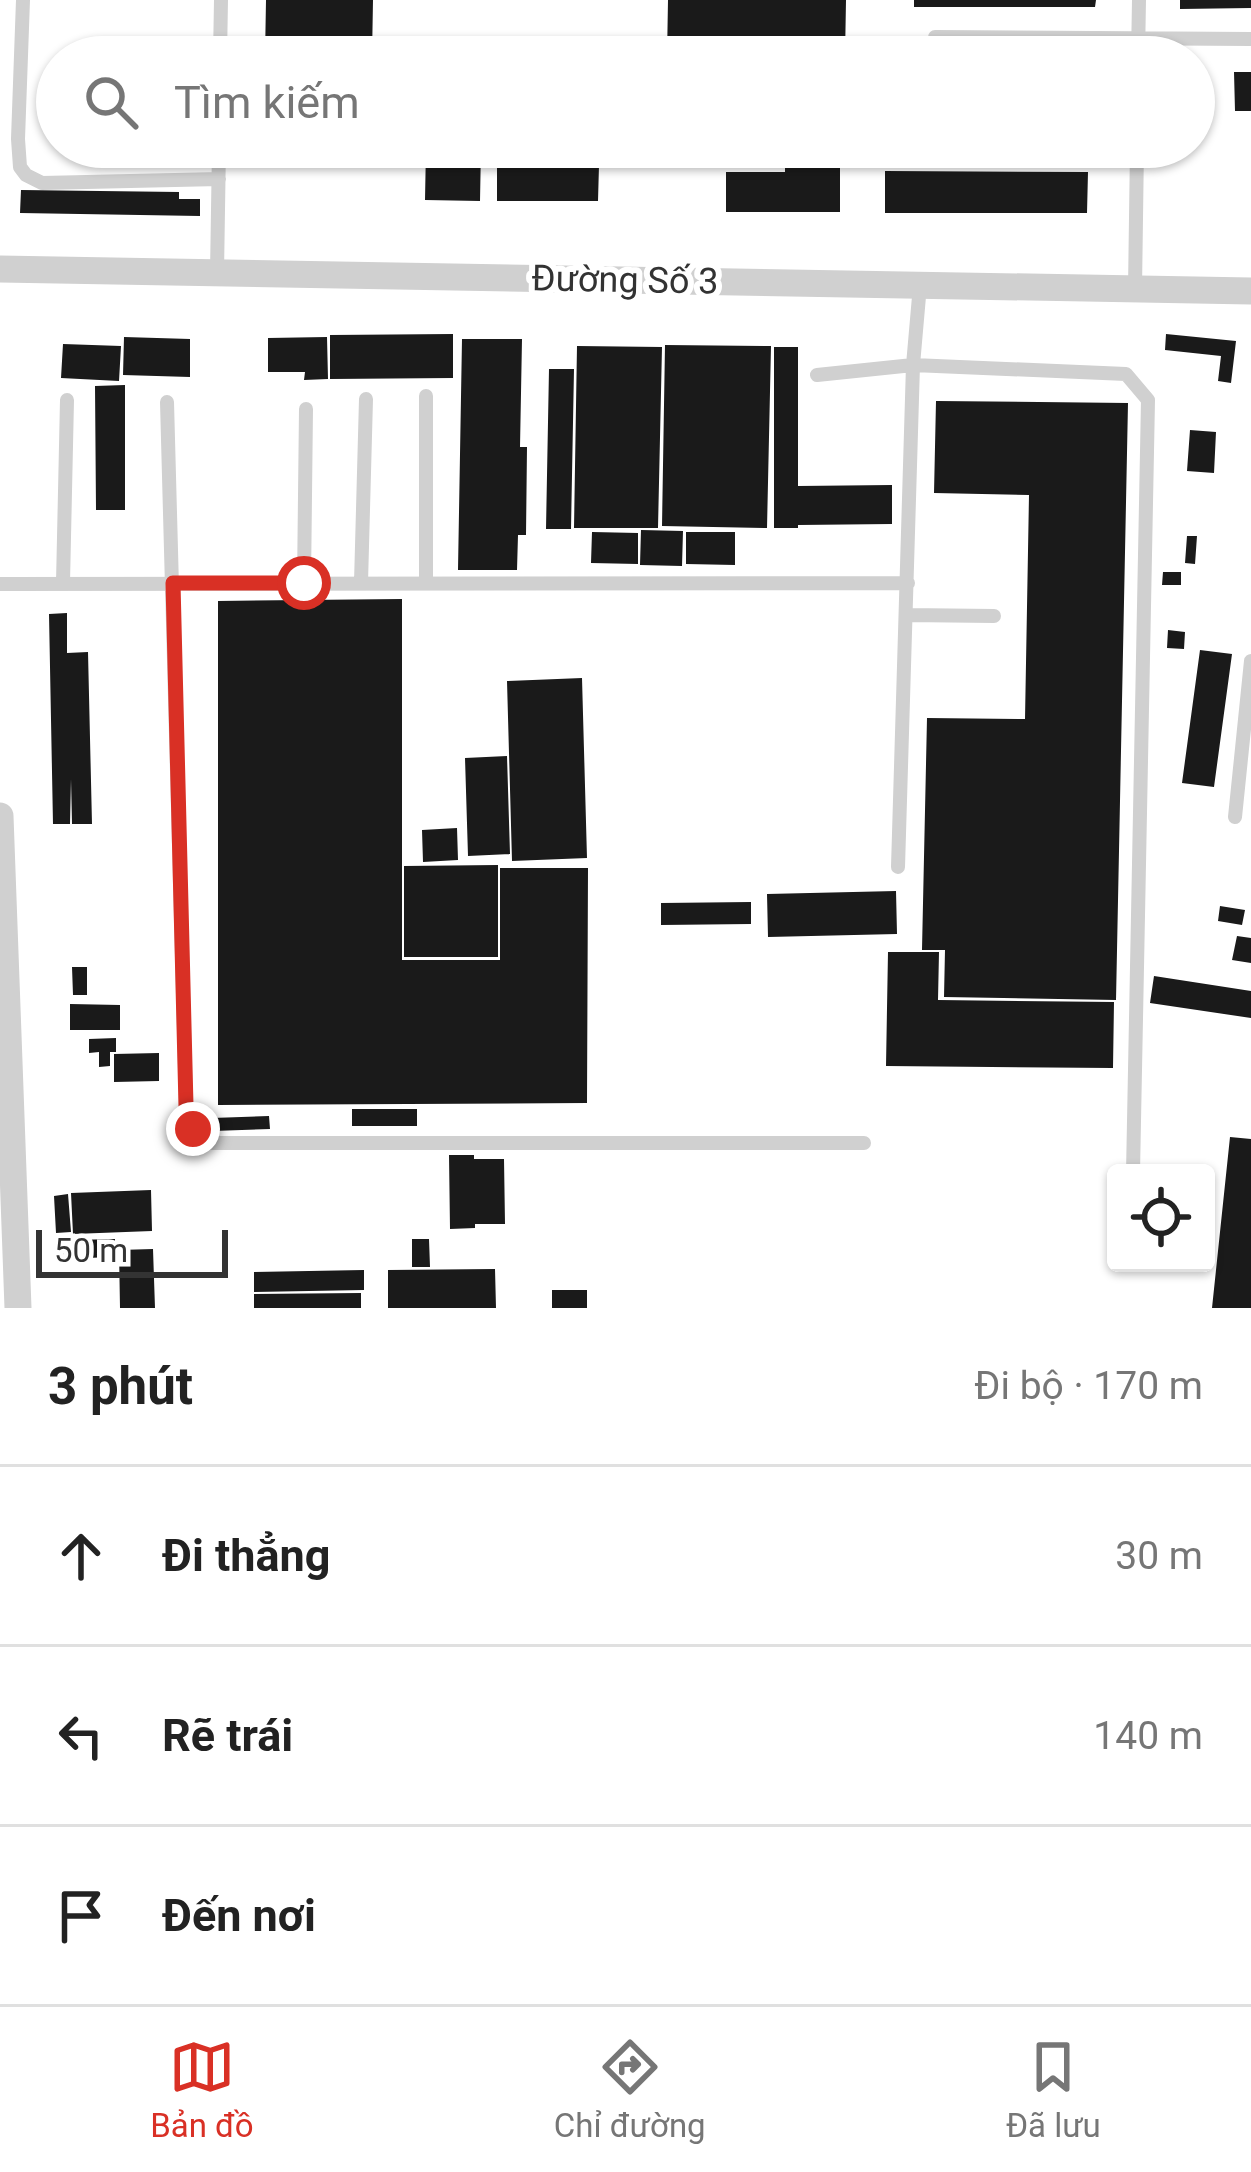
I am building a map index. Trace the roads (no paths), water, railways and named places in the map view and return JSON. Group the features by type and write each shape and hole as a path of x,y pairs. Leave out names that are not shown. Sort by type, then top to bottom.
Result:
{"street":[{"name":"Đường Số 3","path":"0,269 1251,291"},
{"path":"0,817 8,1251 18,1308"}],"lane":[{"path":"23,0 18,139 20,167 26,175 42,183 219,179"},
{"path":"220,36 221,0"},
{"path":"1138,36 1139,0"},
{"path":"1215,38 1251,39"},
{"path":"218,273 219,168"},
{"path":"1135,290 1137,168"},
{"path":"898,867 913,365 920,286"},
{"path":"817,375 913,365 1126,374 1148,400 1133,1164"},
{"path":"426,396 426,583"},
{"path":"361,583 366,399"},
{"path":"63,584 67,400"},
{"path":"166,401 186,1106 193,1129 213,1143 864,1143"},
{"path":"304,583 307,409"},
{"path":"0,584 908,583"},
{"path":"907,615 994,616"},
{"path":"1235,817 1251,661"}]}
